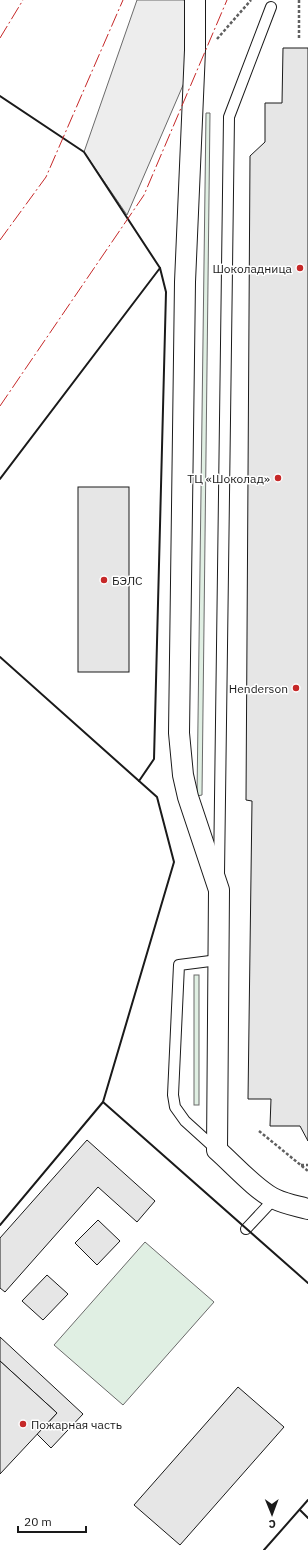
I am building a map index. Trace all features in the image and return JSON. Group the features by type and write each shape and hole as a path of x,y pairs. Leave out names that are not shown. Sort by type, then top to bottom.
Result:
{"street":[{"path":"195,0 196,50 185,282 179,733 183,775 188,797 219,890 218,1150 263,1192 274,1199 287,1204 308,1209"}],"lane":[{"path":"219,890 229,117 271,7"},
{"path":"218,960 179,965 173,1095 175,1108 185,1120 218,1150"},
{"path":"246,1229 274,1199"}],"path":[{"path":"213,43 251,0"},
{"path":"299,0 299,38"},
{"path":"259,1131 308,1171"},
{"path":"300,1165 308,1165"}],"green space":[{"path":"206,113 210,113 202,795 197,796"},
{"path":"194,975 199,975 199,1105 194,1105"},
{"path":"145,1242 214,1302 123,1405 54,1345"}],"shaded area":[{"path":"137,0 184,0 187,76 127,215 84,152"}],"building":[{"name":"ТЦ «Шоколад»","path":"283,48 308,48 308,1141 300,1126 270,1126 271,1099 248,1099 252,801 246,800 250,156 265,142 265,103 282,103"},
{"name":"БЭЛС","path":"78,487 129,487 129,672 78,672"},
{"path":"87,1140 155,1201 137,1222 98,1187 5,1292 0,1288 0,1238"},
{"path":"98,1220 120,1241 97,1265 75,1243"},
{"path":"47,1275 68,1294 43,1320 22,1301"},
{"path":"0,1337 83,1414 51,1448 37,1434 57,1413 0,1361"},
{"name":"Пожарная часть","path":"0,1361 57,1413 0,1474"},
{"path":"238,1387 284,1427 180,1545 134,1505"}],"wall":[{"path":"0,96 84,152 160,268"},
{"path":"0,479 160,268 166,292 154,759 139,781"},
{"path":"0,657 157,797 174,862 103,1102 0,1225"},
{"path":"103,1102 308,1283"},
{"path":"264,1550 308,1500"},
{"path":"300,1510 308,1518"}],"power":[{"path":"0,38 23,0"},
{"path":"0,240 46,177 123,0"},
{"path":"0,406 144,195 227,0"}],"place":[{"name":"Шоколадница","path":"300,268"},
{"name":"ТЦ «Шоколад»","path":"278,478"},
{"name":"БЭЛС","path":"104,580"},
{"name":"Henderson","path":"296,688"},
{"name":"Пожарная часть","path":"23,1424"}]}
